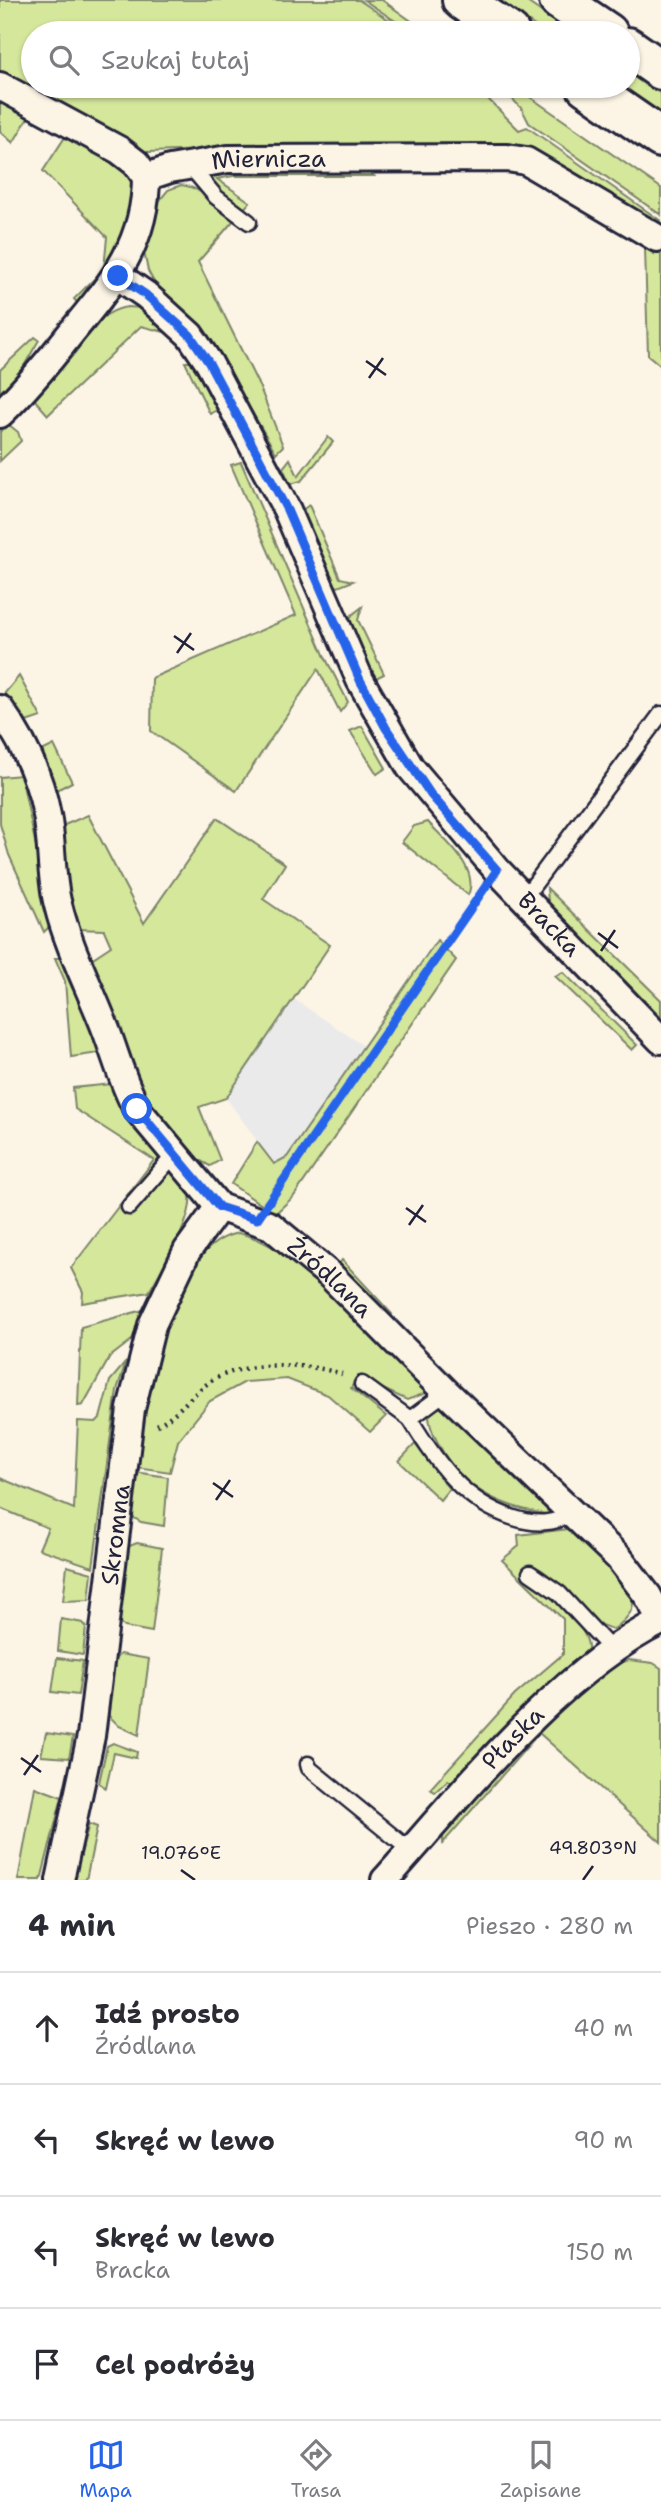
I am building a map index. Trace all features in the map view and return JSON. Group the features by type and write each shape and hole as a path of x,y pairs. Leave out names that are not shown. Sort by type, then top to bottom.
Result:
{"highway":[{"path":"461,0 492,21"},
{"path":"559,0 590,21"},
{"path":"640,55 661,70"},
{"path":"603,98 661,138"}],"street":[{"path":"0,86 21,97"},
{"path":"0,414 38,373 118,276 138,233 146,204 146,177 136,163 119,150 22,98"},
{"name":"Miernicza","path":"146,177 189,165 228,159 508,158 526,161 657,238"},
{"name":"Bracka","path":"118,276 146,295 190,335 209,363 287,510 360,680 386,728 431,795 497,870 661,1040"},
{"path":"0,709 19,737 40,788 47,816 51,873 58,907 76,962 106,1030 127,1091 150,1126 219,1207"},
{"name":"Źródlana","path":"219,1207 257,1219 284,1234 306,1252 446,1392 619,1558 648,1596 661,1621"},
{"name":"Skromna","path":"60,1880 91,1736 131,1409 152,1325 187,1251 219,1207"},
{"name":"Płaska","path":"385,1880 548,1706 611,1649 661,1621"}],"lane":[{"path":"189,165 216,197 249,222"},
{"path":"524,898 661,714"},
{"path":"129,1207 175,1154"},
{"path":"362,1384 410,1419 449,1477 480,1505 520,1520 541,1523 557,1522 572,1514"},
{"path":"410,1419 446,1392"},
{"path":"530,1573 559,1593 611,1649"},
{"path":"308,1764 309,1768 411,1851"}],"path":[{"path":"257,1219 497,870"},
{"path":"128,1438 163,1422 207,1384 247,1367 271,1365 338,1373 362,1384"}],"shaded area":[{"path":"294,999 364,1046 287,1157 274,1164 226,1098"}],"green space":[{"path":"0,0 359,0 390,21 21,21 21,86 0,74"},
{"path":"364,0 382,0 411,21 395,21"},
{"path":"497,0 524,0 555,21 528,21"},
{"path":"640,80 661,94 661,113 639,98"},
{"path":"0,95 31,113 13,143 0,131"},
{"path":"44,98 487,98 519,130 527,127 661,221 661,229 545,159 234,149 148,152 131,146"},
{"path":"511,98 531,98 661,188 661,215 529,123 522,109"},
{"path":"69,131 124,166 133,183 135,198 117,260 79,305 74,299 104,269 107,237 43,171"},
{"path":"363,166 374,176 233,176 217,179 250,202 242,211 212,185 210,179 219,170"},
{"path":"181,185 203,193 234,220 198,262 260,388 283,446 276,453 222,361 156,286 148,271 144,252 155,206 168,190"},
{"path":"661,237 661,366 648,355 645,248 654,254"},
{"path":"128,307 141,308 172,334 141,326 48,415 33,398 88,330 101,319"},
{"path":"35,337 39,340 10,390 0,400 0,370"},
{"path":"185,362 197,362 221,408 210,414"},
{"path":"8,424 18,432 21,441 0,461 0,432"},
{"path":"328,437 333,442 301,481 290,484 283,468 290,459 298,476"},
{"path":"241,462 325,657 348,702 340,712 318,669 236,791 151,731 152,678 296,615 231,465"},
{"path":"309,505 340,578 353,581 338,587 332,584 301,511"},
{"path":"362,607 358,620 384,674 374,679 348,623 352,615"},
{"path":"19,676 41,717 23,723 4,694"},
{"path":"362,726 386,768 377,774 350,731"},
{"path":"54,745 72,782 51,793 41,766 42,751"},
{"path":"21,775 51,918 49,927 44,932 9,855 0,824 0,777"},
{"path":"88,815 144,923 217,818 285,864 263,899 330,945 226,1098 199,1107 220,1160 210,1166 185,1149 164,1128 132,1075 90,960 111,946 104,930 76,929 62,868 62,826"},
{"path":"428,822 465,865 470,885 468,895 402,842 414,826"},
{"path":"547,888 661,1000 661,1018 548,902"},
{"path":"437,940 456,960 294,1196 275,1214 231,1184 257,1142 274,1164 287,1157"},
{"path":"55,958 65,958 99,1053 71,1057 65,981"},
{"path":"563,972 637,1045 632,1050 555,976"},
{"path":"112,1084 133,1123 159,1158 122,1207 130,1214 171,1168 187,1187 190,1205 182,1231 149,1292 82,1303 83,1292 71,1268 154,1160 75,1109 73,1088"},
{"path":"238,1233 261,1241 312,1275 426,1385 426,1393 407,1400 357,1377 351,1388 386,1416 370,1432 328,1395 287,1379 245,1382 210,1401 178,1441 170,1472 136,1467 153,1370 176,1297 193,1266 214,1244"},
{"path":"342,1260 392,1314 388,1319 341,1270 339,1264"},
{"path":"143,1310 132,1340 110,1357 83,1405 78,1406 81,1327"},
{"path":"126,1362 117,1390 93,1567 39,1549 48,1528 0,1508 0,1478 74,1509 78,1421 96,1422 100,1418 110,1381"},
{"path":"435,1407 443,1408 457,1419 553,1511 551,1515 503,1503 464,1478 443,1452 433,1433 429,1412"},
{"path":"415,1444 449,1489 440,1500 399,1461"},
{"path":"135,1472 168,1477 164,1526 141,1522 131,1516"},
{"path":"569,1529 617,1573 631,1594 631,1611 614,1629 602,1625 581,1610 544,1571 532,1565 525,1572 573,1618 587,1639 588,1649 456,1785 448,1780 435,1792 430,1789 515,1695 563,1654 563,1619 502,1560 519,1546 518,1535"},
{"path":"137,1543 162,1548 152,1632 125,1627 118,1622 127,1547"},
{"path":"67,1566 92,1573 89,1600 63,1601"},
{"path":"61,1619 86,1626 83,1655 58,1651"},
{"path":"120,1654 149,1659 139,1735 119,1726 108,1715 114,1660"},
{"path":"57,1658 83,1661 78,1695 52,1692"},
{"path":"629,1660 653,1663 661,1668 661,1842 539,1733 443,1843 443,1832 516,1748 600,1670"},
{"path":"46,1733 73,1737 69,1758 41,1756"},
{"path":"113,1743 137,1752 136,1758 114,1753 106,1788 99,1783 107,1746"},
{"path":"35,1787 62,1797 41,1880 18,1880"},
{"path":"89,1824 97,1827 86,1880 74,1880"}],"route":[{"path":"118,276 146,295 190,335 209,363 287,510 360,680 386,728 431,795 497,870 257,1219 219,1207 137,1109"}]}
